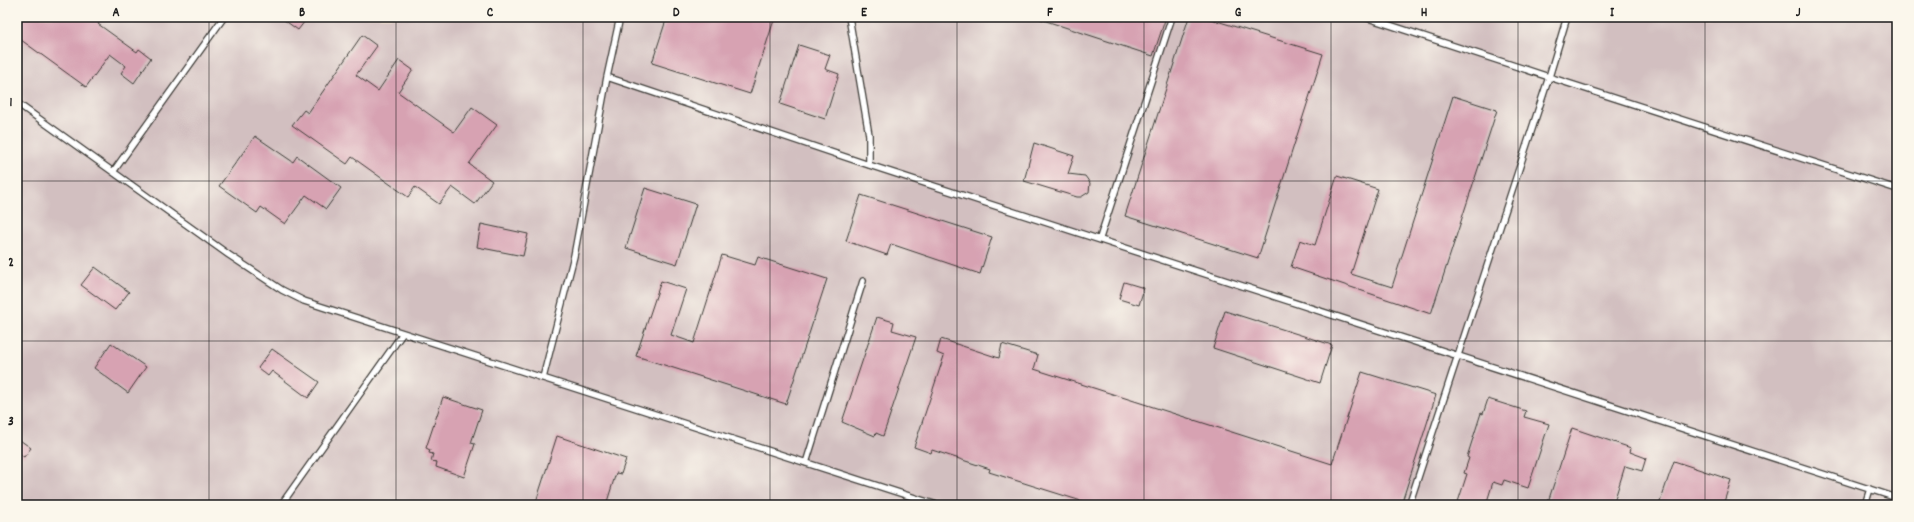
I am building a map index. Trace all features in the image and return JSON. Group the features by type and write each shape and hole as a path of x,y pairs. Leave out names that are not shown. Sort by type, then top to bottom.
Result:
{"lane":[{"path":"113,172 224,17"},
{"path":"544,378 574,256 607,77 620,17"},
{"path":"849,17 869,135 869,165"},
{"path":"1100,238 1172,17"},
{"path":"1365,17 1549,78 1897,189"},
{"path":"1409,505 1549,78 1567,17"},
{"path":"607,77 869,165 1100,238 1457,356 1897,498"},
{"path":"17,103 229,255 282,290 304,301 937,505"},
{"path":"806,462 863,281"},
{"path":"281,505 404,333"},
{"path":"1865,505 1870,489"}],"shaded area":[{"path":"17,17 1897,17 1897,505 17,505"}],"building":[{"path":"17,17 103,17 98,24 137,52 139,49 151,58 134,83 121,73 126,66 110,54 86,87 17,37"},
{"path":"280,17 308,17 298,30"},
{"path":"667,17 775,17 750,94 652,63"},
{"path":"1041,17 1166,17 1153,56 1040,19"},
{"path":"1189,17 1204,17 1323,54 1258,258 1125,216"},
{"path":"362,35 377,46 356,75 378,91 399,60 413,70 398,92 454,132 472,107 497,125 469,164 492,181 475,204 452,187 439,204 415,187 408,197 352,157 347,164 292,125 304,110 308,113"},
{"path":"799,45 830,55 825,69 839,74 825,119 780,104"},
{"path":"1453,96 1497,110 1431,314 1291,267 1300,240 1315,245 1337,176 1378,189 1351,274 1392,287"},
{"path":"255,136 293,162 297,156 341,188 326,209 306,195 285,224 261,207 257,213 219,186"},
{"path":"1034,143 1074,156 1068,174 1085,176 1090,183 1089,192 1081,197 1077,197 1024,181"},
{"path":"645,188 696,204 677,264 626,248"},
{"path":"861,195 992,237 980,274 891,244 887,255 846,241"},
{"path":"481,224 528,234 523,256 477,247"},
{"path":"722,255 755,265 758,257 827,279 786,404 636,356 661,281 686,289 671,335 694,343"},
{"path":"95,267 129,292 115,310 81,285"},
{"path":"1124,282 1144,288 1139,305 1119,299"},
{"path":"1225,311 1332,345 1320,383 1213,348"},
{"path":"877,317 894,322 892,330 916,337 883,436 876,433 875,436 842,422"},
{"path":"941,339 999,358 1002,344 1038,355 1034,369 1332,464 1362,372 1436,395 1401,505 1094,505 989,472 990,469 932,450 931,453 914,447 944,356 937,353"},
{"path":"111,343 146,367 128,393 94,368"},
{"path":"272,349 319,382 308,398 272,371 268,376 258,368"},
{"path":"443,397 482,410 471,443 475,444 464,477 436,467 437,462 431,461 433,454 429,453 430,450 426,448"},
{"path":"1488,399 1526,411 1524,417 1549,424 1528,488 1504,480 1502,485 1493,482 1486,505 1457,505 1467,474 1464,473 1469,458 1467,457 1481,413 1483,414"},
{"path":"1572,428 1631,448 1630,452 1646,458 1642,471 1625,466 1613,505 1547,505"},
{"path":"557,436 626,459 621,474 616,473 606,505 535,505"},
{"path":"17,438 31,448 24,457 17,452"},
{"path":"1674,461 1731,480 1723,505 1659,505"}]}
